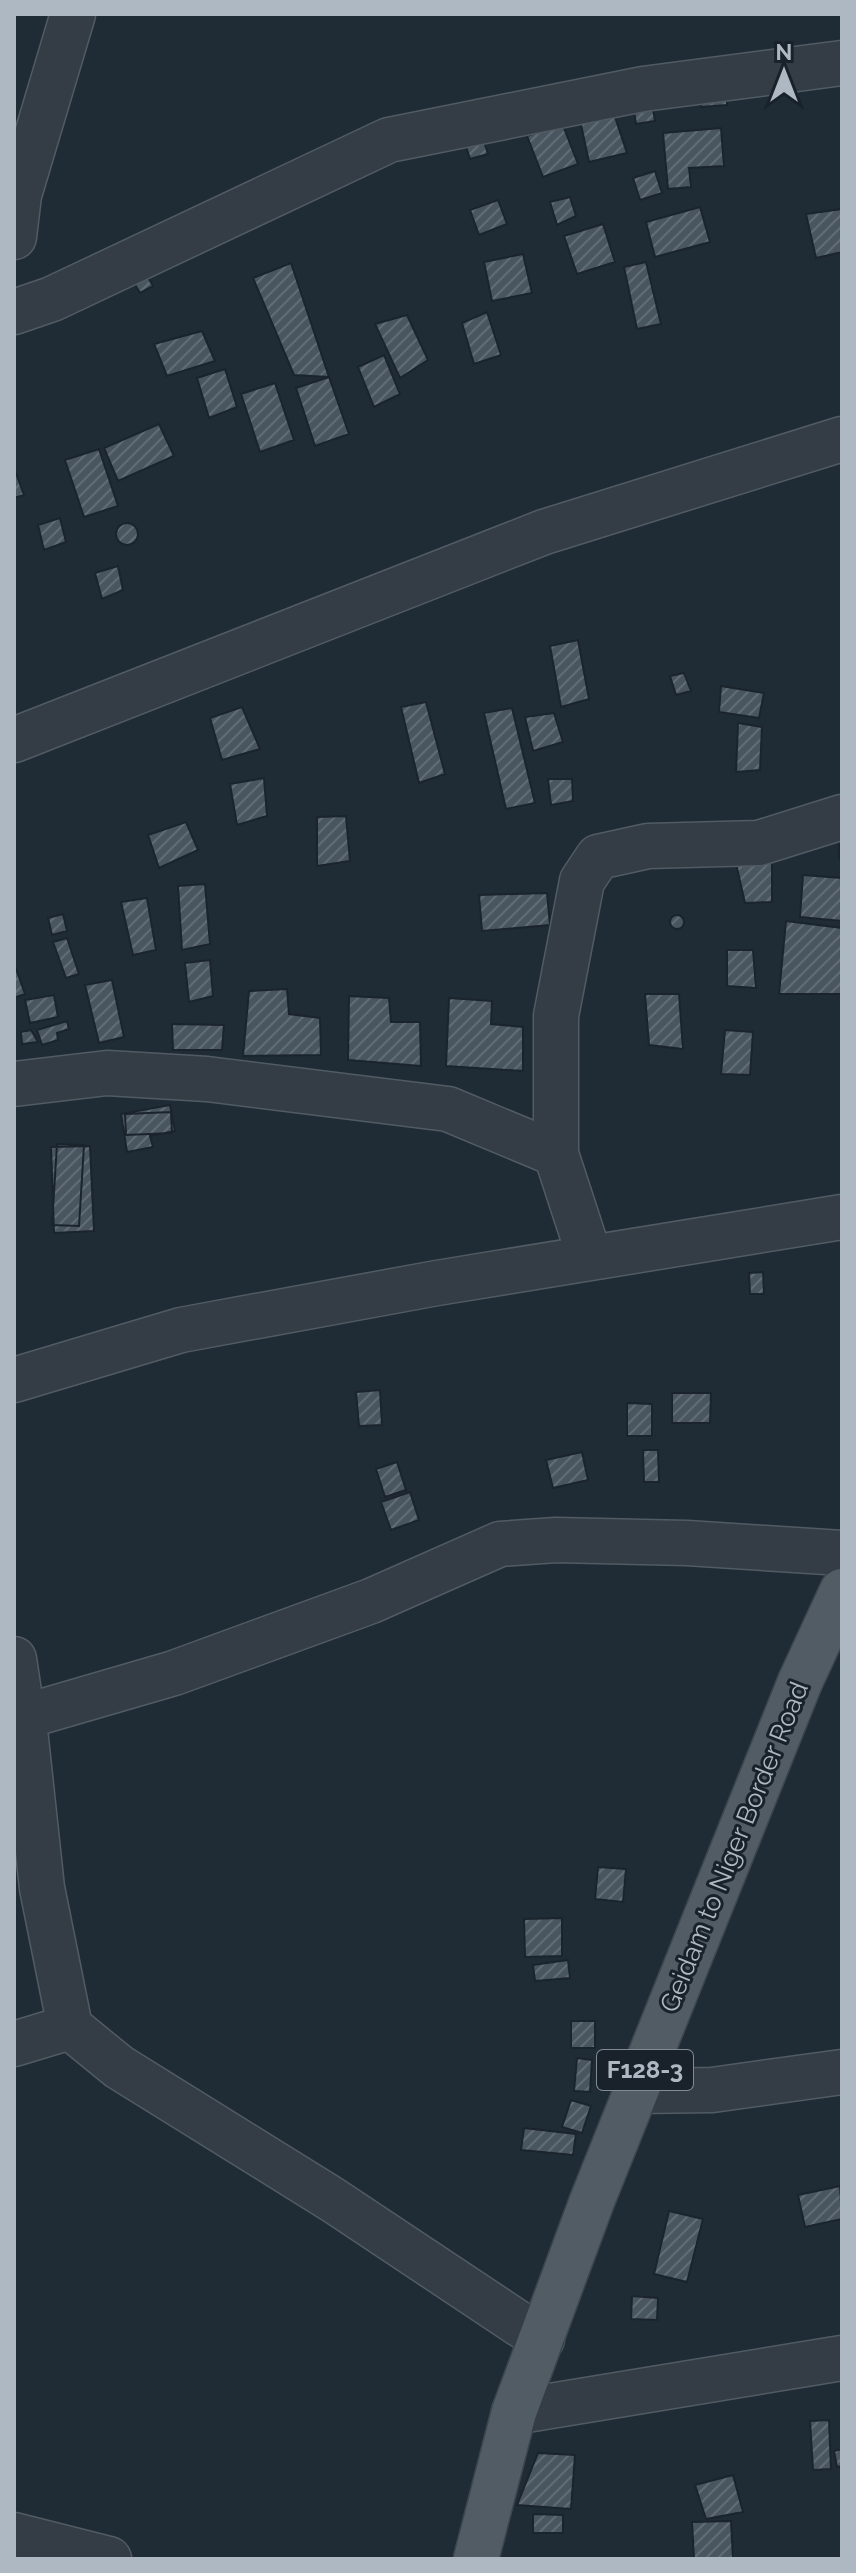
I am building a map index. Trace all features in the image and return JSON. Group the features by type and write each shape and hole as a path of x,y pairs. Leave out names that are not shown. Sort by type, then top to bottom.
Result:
{"main road":[{"name":"Geidam to Niger Border Road","path":"476,2559 514,2412 636,2091 800,1682 842,1591"}],"street":[{"path":"14,237 19,195 73,14"},
{"path":"14,312 52,299 389,140 643,89 842,63"},
{"path":"14,740 544,532 842,439"},
{"path":"590,1258 556,1154 556,1016 582,881 598,857 648,846 759,843 842,817"},
{"path":"14,1084 107,1073 207,1079 448,1109 556,1154"},
{"path":"14,1380 181,1330 842,1217"},
{"path":"21,1732 371,1601 500,1544 556,1540 672,1543 842,1553"},
{"path":"14,1659 21,1732 28,1891 70,2027 119,2067 333,2200 542,2339"},
{"path":"14,2044 70,2027"},
{"path":"636,2091 712,2090 842,2072"},
{"path":"514,2412 842,2358"},
{"path":"14,2535 109,2559"}],"building":[{"path":"727,88 727,105 701,107 700,89"},
{"path":"651,97 655,121 636,124 632,99"},
{"path":"613,111 627,153 589,162 580,120"},
{"path":"562,123 578,164 543,177 527,136"},
{"path":"721,128 724,166 689,168 691,187 668,189 663,133"},
{"path":"482,135 488,154 470,159 464,140"},
{"path":"655,171 662,193 640,200 633,178"},
{"path":"570,197 576,216 557,225 550,202"},
{"path":"498,200 507,224 479,235 470,210"},
{"path":"700,207 710,242 655,257 646,222"},
{"path":"842,209 842,252 816,258 806,214"},
{"path":"603,224 615,262 577,274 564,236"},
{"path":"523,254 532,293 492,301 484,262"},
{"path":"646,262 661,324 637,329 624,267"},
{"path":"291,263 329,377 294,375 253,278"},
{"path":"141,265 153,286 140,293 128,273"},
{"path":"487,312 501,355 474,364 462,323"},
{"path":"407,315 428,360 400,378 375,324"},
{"path":"202,331 215,361 167,376 154,344"},
{"path":"384,355 400,394 374,407 358,367"},
{"path":"225,369 237,407 209,418 197,378"},
{"path":"329,377 349,434 315,446 296,388"},
{"path":"275,383 294,440 260,452 241,394"},
{"path":"159,424 174,456 118,481 104,448"},
{"path":"99,449 118,506 84,517 65,460"},
{"path":"14,468 24,495 14,498"},
{"path":"60,518 66,542 44,550 38,525"},
{"path":"127,523 135,526 138,534 135,542 127,545 119,542 116,534 119,526"},
{"path":"118,566 123,590 102,599 95,573"},
{"path":"578,640 589,699 561,707 550,646"},
{"path":"684,673 691,691 676,695 670,676"},
{"path":"721,686 764,693 759,718 719,712"},
{"path":"426,702 445,774 419,783 401,707"},
{"path":"242,707 260,749 222,760 210,718"},
{"path":"512,708 535,803 506,809 484,713"},
{"path":"554,713 563,742 533,751 525,717"},
{"path":"738,723 762,727 760,770 736,772"},
{"path":"264,778 267,816 237,825 230,784"},
{"path":"548,779 572,779 573,801 551,805"},
{"path":"346,816 350,861 317,866 317,817"},
{"path":"186,822 198,850 159,868 148,835"},
{"path":"839,837 842,837 842,859 839,859"},
{"path":"734,855 772,858 772,902 745,903"},
{"path":"803,875 842,878 842,921 800,917"},
{"path":"205,884 210,944 182,950 178,886"},
{"path":"547,893 550,925 482,931 479,895"},
{"path":"147,898 156,950 133,955 121,902"},
{"path":"63,914 67,931 52,935 48,918"},
{"path":"677,915 684,922 677,929 670,922"},
{"path":"786,921 842,928 841,994 779,994"},
{"path":"67,938 79,974 66,978 53,942"},
{"path":"727,950 753,950 756,988 727,986"},
{"path":"210,960 213,996 189,1002 185,963"},
{"path":"14,963 25,994 14,998"},
{"path":"112,980 124,1037 99,1043 85,985"},
{"path":"287,989 289,1014 320,1018 321,1055 243,1056 249,991"},
{"path":"645,994 679,994 683,1049 649,1045"},
{"path":"54,995 58,1017 30,1023 25,1000"},
{"path":"349,996 389,998 391,1022 420,1022 421,1066 348,1060"},
{"path":"449,998 492,1001 491,1024 523,1027 523,1071 446,1066"},
{"path":"67,1021 69,1029 57,1033 58,1040 42,1045 37,1030"},
{"path":"172,1024 224,1025 222,1050 173,1050"},
{"path":"31,1030 38,1042 22,1044 21,1032"},
{"path":"725,1030 753,1032 750,1075 721,1074"},
{"path":"170,1105 175,1131 150,1136 153,1147 127,1152 121,1114"},
{"path":"171,1112 172,1133 126,1135 125,1114"},
{"path":"57,1144 84,1145 79,1226 52,1225"},
{"path":"90,1146 94,1231 54,1233 51,1147"},
{"path":"763,1272 764,1294 750,1294 749,1273"},
{"path":"380,1390 382,1425 359,1426 356,1392"},
{"path":"672,1393 711,1393 710,1423 672,1423"},
{"path":"627,1403 652,1404 652,1436 627,1436"},
{"path":"643,1450 658,1450 659,1482 644,1482"},
{"path":"582,1452 588,1480 553,1488 546,1460"},
{"path":"397,1462 406,1490 385,1497 376,1469"},
{"path":"410,1492 419,1520 391,1530 381,1502"},
{"path":"598,1867 626,1869 623,1902 595,1899"},
{"path":"562,1918 562,1956 525,1957 524,1919"},
{"path":"568,1960 570,1978 535,1981 533,1965"},
{"path":"571,2021 595,2021 595,2048 571,2048"},
{"path":"577,2058 592,2060 590,2092 574,2091"},
{"path":"571,2100 591,2106 582,2133 562,2127"},
{"path":"524,2128 576,2134 573,2155 521,2150"},
{"path":"840,2186 842,2219 805,2227 798,2195"},
{"path":"669,2211 703,2219 687,2282 654,2274"},
{"path":"632,2296 658,2298 657,2320 631,2319"},
{"path":"829,2420 831,2469 813,2470 810,2421"},
{"path":"842,2449 842,2466 837,2467 834,2451"},
{"path":"538,2453 575,2455 571,2509 517,2505"},
{"path":"733,2475 743,2512 706,2519 695,2485"},
{"path":"533,2514 563,2515 563,2533 533,2533"},
{"path":"731,2521 733,2559 694,2559 692,2522"}]}
